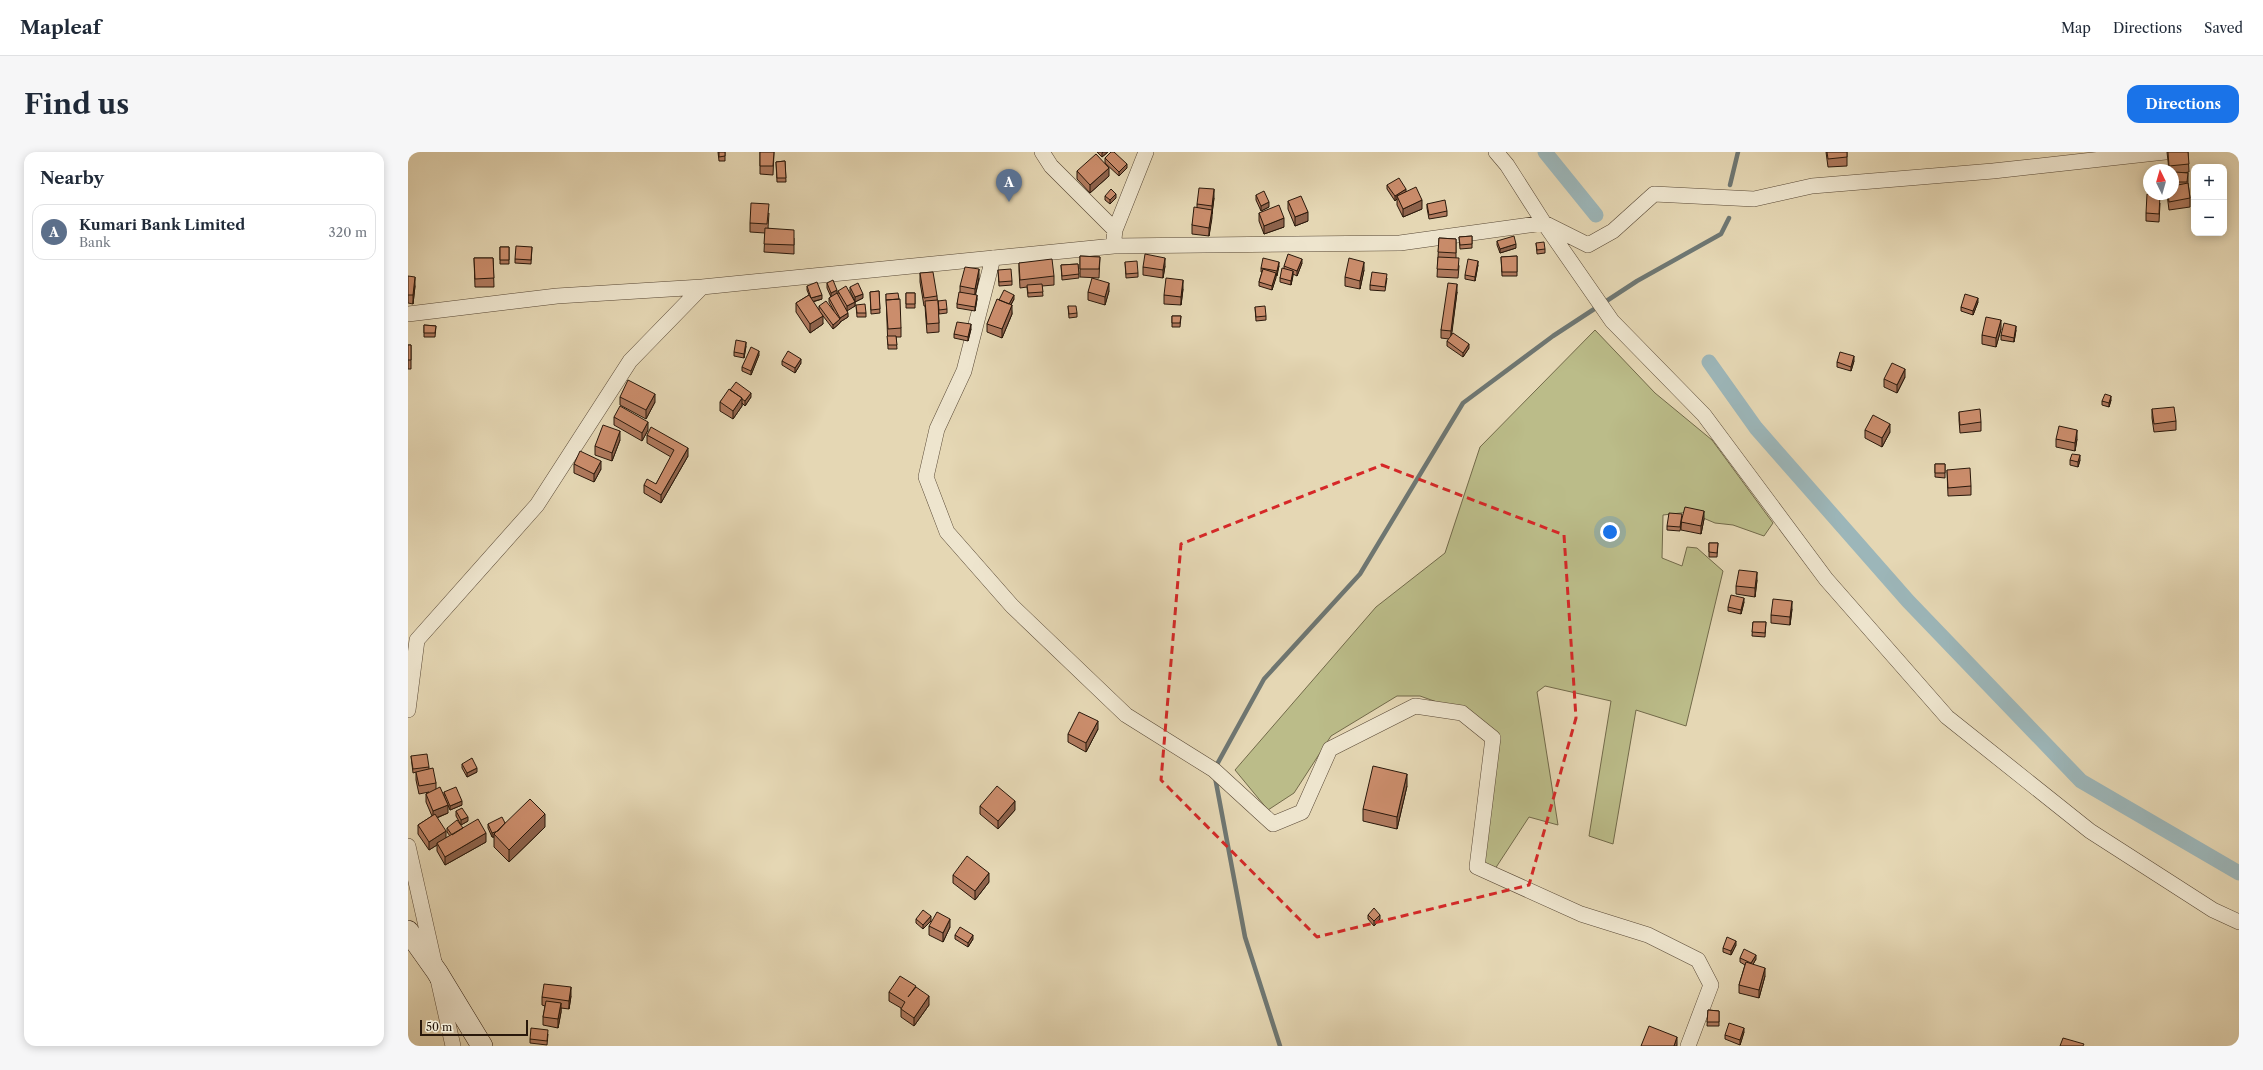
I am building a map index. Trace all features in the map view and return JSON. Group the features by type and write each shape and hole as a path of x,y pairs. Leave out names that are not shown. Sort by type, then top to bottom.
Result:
{"street":[{"path":"1042,152 1051,166 1115,230"},
{"path":"1114,246 1115,230 1146,152"},
{"path":"1496,152 1507,165 1544,223 1612,321 1704,415 1826,579 1947,717 2090,831 2213,910 2239,922"},
{"path":"408,314 557,296 702,287 1114,246 1400,243 1544,223 1588,245 1614,232 1654,194 1754,200 1812,186 1993,171 2158,153"},
{"path":"993,258 964,370 937,429 926,476 947,532 1012,606 1126,715 1214,770 1273,824 1302,812 1330,749 1415,706 1462,713 1493,738 1476,867 1581,914 1648,935 1698,960 1711,985 1688,1046"},
{"path":"408,710 417,640 537,505 630,361 702,287"},
{"path":"408,846 453,1046"},
{"path":"408,931 437,972 482,1046"}],"highlighted area":[{"path":"1382,465 1564,535 1576,718 1529,885 1317,937 1161,780 1181,544"}],"green space":[{"path":"1595,330 1655,393 1712,440 1773,523 1764,536 1733,525 1715,523 1689,512 1663,515 1662,558 1682,566 1687,547 1697,548 1723,571 1686,726 1636,710 1613,844 1589,836 1611,701 1545,686 1537,692 1558,825 1529,817 1493,872 1480,863 1498,737 1465,712 1420,696 1397,696 1331,736 1294,793 1268,810 1235,770 1376,607 1445,553 1480,447"}],"building":[{"path":"719,152 725,152 725,156 719,157"},
{"path":"760,152 774,152 773,166 760,166"},
{"path":"1111,152 1114,152 1127,164 1119,172 1105,158"},
{"path":"1827,152 1847,152 1847,157 1828,159"},
{"path":"2168,152 2188,152 2189,164 2169,164"},
{"path":"1096,154 1109,168 1090,185 1077,171"},
{"path":"785,161 786,178 777,178 776,162"},
{"path":"2179,172 2188,173 2187,182 2179,182"},
{"path":"1399,178 1406,189 1395,196 1387,185"},
{"path":"2188,183 2190,198 2169,202 2169,200 2179,200 2179,185"},
{"path":"1416,187 1422,200 1403,209 1397,196"},
{"path":"1199,188 1214,189 1212,206 1197,204"},
{"path":"1111,189 1116,194 1110,200 1105,196"},
{"path":"1264,191 1269,202 1261,206 1256,195"},
{"path":"1301,196 1308,212 1295,217 1288,201"},
{"path":"1445,200 1447,211 1429,215 1427,204"},
{"path":"2147,200 2160,200 2159,214 2146,213"},
{"path":"751,203 769,204 767,224 750,223"},
{"path":"1279,205 1284,218 1264,226 1259,213"},
{"path":"1194,207 1212,210 1209,228 1192,225"},
{"path":"765,228 794,230 794,245 764,244"},
{"path":"1472,236 1472,244 1460,245 1459,237"},
{"path":"1514,236 1516,244 1500,249 1497,241"},
{"path":"1439,238 1456,239 1456,253 1438,252"},
{"path":"1544,242 1545,249 1537,250 1536,243"},
{"path":"516,246 532,247 531,260 515,259"},
{"path":"500,247 509,247 509,260 500,260"},
{"path":"1145,254 1165,258 1163,270 1143,267"},
{"path":"1288,254 1302,259 1297,271 1284,266"},
{"path":"1080,256 1100,257 1099,269 1080,269"},
{"path":"1517,256 1517,272 1502,272 1501,257"},
{"path":"1438,257 1459,258 1458,270 1437,269"},
{"path":"474,258 493,258 494,278 475,279"},
{"path":"1263,258 1279,262 1277,271 1261,268"},
{"path":"1349,258 1364,262 1360,281 1345,277"},
{"path":"1052,259 1054,276 1020,280 1019,263"},
{"path":"1468,259 1478,261 1475,277 1465,275"},
{"path":"1137,261 1138,273 1126,274 1125,262"},
{"path":"1078,264 1079,274 1062,276 1061,265"},
{"path":"965,267 979,269 975,289 960,286"},
{"path":"1282,268 1293,271 1291,281 1280,278"},
{"path":"1011,269 1012,281 999,282 998,270"},
{"path":"1263,269 1276,273 1272,286 1259,282"},
{"path":"933,272 937,296 924,298 920,273"},
{"path":"1372,272 1387,274 1385,287 1370,285"},
{"path":"408,276 415,277 413,295 408,295"},
{"path":"1092,278 1109,283 1105,297 1088,292"},
{"path":"1166,278 1183,280 1181,297 1164,295"},
{"path":"833,280 837,290 831,293 827,283"},
{"path":"817,282 822,295 811,298 807,286"},
{"path":"858,283 863,294 855,297 850,287"},
{"path":"1448,283 1457,284 1451,331 1441,330"},
{"path":"1042,284 1043,292 1028,293 1027,285"},
{"path":"846,286 855,302 847,306 838,291"},
{"path":"1004,290 1014,295 1009,304 999,300"},
{"path":"879,291 880,309 871,310 870,292"},
{"path":"959,292 977,295 975,307 957,304"},
{"path":"837,293 848,313 840,318 829,298"},
{"path":"898,293 899,299 886,300 886,294"},
{"path":"906,293 915,293 915,304 906,304"},
{"path":"1965,294 1978,298 1973,311 1961,307"},
{"path":"809,295 823,316 810,324 796,303"},
{"path":"900,299 901,328 888,329 886,300"},
{"path":"997,299 1012,305 1002,329 987,324"},
{"path":"938,300 939,323 927,324 925,301"},
{"path":"946,300 947,309 939,310 938,301"},
{"path":"826,301 840,319 833,325 819,306"},
{"path":"865,304 866,313 857,313 856,305"},
{"path":"1068,306 1076,306 1077,313 1069,314"},
{"path":"1265,306 1266,316 1256,317 1255,307"},
{"path":"1172,316 1181,316 1180,323 1172,323"},
{"path":"1986,317 2001,320 1996,338 1982,335"},
{"path":"957,322 971,324 968,337 954,334"},
{"path":"2004,323 2016,326 2014,338 2001,335"},
{"path":"424,325 436,326 435,333 424,333"},
{"path":"1453,333 1469,344 1463,353 1447,341"},
{"path":"887,336 896,336 897,345 888,345"},
{"path":"736,340 746,342 744,354 734,352"},
{"path":"408,345 411,345 411,360 408,360"},
{"path":"751,347 759,351 751,371 742,367"},
{"path":"788,351 801,359 795,368 782,361"},
{"path":"1840,352 1854,356 1851,367 1837,362"},
{"path":"1892,363 1905,369 1897,385 1884,379"},
{"path":"628,380 655,394 646,410 620,397"},
{"path":"736,382 751,393 745,401 730,390"},
{"path":"729,389 742,398 733,411 720,402"},
{"path":"2105,394 2111,396 2109,403 2102,401"},
{"path":"620,406 648,422 642,433 614,417"},
{"path":"2174,407 2176,421 2154,424 2152,409"},
{"path":"1980,409 1981,422 1960,425 1959,412"},
{"path":"1873,415 1890,424 1882,438 1865,430"},
{"path":"603,425 620,431 612,453 595,446"},
{"path":"2059,426 2077,430 2075,443 2056,439"},
{"path":"651,427 688,448 661,495 644,485 647,479 656,484 674,450 647,435"},
{"path":"580,451 601,461 594,474 574,464"},
{"path":"2072,454 2080,455 2078,462 2070,460"},
{"path":"1935,464 1945,464 1945,473 1935,473"},
{"path":"1970,468 1971,486 1948,488 1947,470"},
{"path":"1685,507 1704,511 1701,526 1681,522"},
{"path":"1669,513 1682,514 1680,527 1667,526"},
{"path":"1709,543 1718,543 1717,553 1709,552"},
{"path":"1739,570 1757,572 1755,588 1736,586"},
{"path":"1731,595 1744,598 1741,610 1728,607"},
{"path":"1773,599 1792,601 1790,617 1771,615"},
{"path":"1753,622 1766,622 1765,633 1752,632"},
{"path":"1079,712 1098,721 1086,743 1068,734"},
{"path":"427,754 429,767 413,769 411,756"},
{"path":"472,758 477,768 467,773 462,764"},
{"path":"1373,766 1407,774 1397,817 1363,809"},
{"path":"433,768 436,783 419,786 416,772"},
{"path":"997,786 1015,801 998,821 980,806"},
{"path":"440,787 448,805 433,811 426,794"},
{"path":"456,787 462,801 450,806 444,792"},
{"path":"530,799 545,814 509,850 494,834"},
{"path":"462,808 468,817 461,820 456,811"},
{"path":"435,814 446,831 429,842 418,825"},
{"path":"502,817 505,823 498,831 492,833 488,824"},
{"path":"478,819 486,833 445,857 437,843"},
{"path":"457,820 463,828 452,835 447,828"},
{"path":"967,856 989,873 975,891 953,875"},
{"path":"1374,908 1380,915 1374,921 1368,915"},
{"path":"923,910 931,916 923,925 916,919"},
{"path":"937,912 950,919 943,933 929,926"},
{"path":"960,927 973,935 968,943 955,935"},
{"path":"1727,937 1736,941 1731,951 1723,948"},
{"path":"1744,949 1756,955 1751,963 1740,958"},
{"path":"1746,962 1765,968 1759,990 1739,985"},
{"path":"900,976 916,986 908,997 916,987 929,996 914,1018 901,1009 905,1002 889,992"},
{"path":"544,984 571,987 569,1001 542,997"},
{"path":"546,1001 561,1003 558,1019 543,1017"},
{"path":"1708,1010 1719,1011 1719,1022 1707,1022"},
{"path":"1729,1023 1744,1028 1740,1040 1725,1035"},
{"path":"1649,1026 1677,1037 1674,1046 1641,1046"},
{"path":"531,1028 548,1030 547,1041 530,1039"},
{"path":"2063,1038 2084,1044 2083,1046 2060,1046"}],"waterway":[{"path":"1545,152 1596,215"},
{"path":"1730,185 1738,152"},
{"path":"1215,768 1264,679 1360,574 1463,403 1553,336 1637,281 1721,234 1729,218"},
{"path":"1709,362 1756,428 1908,601 2081,781 2239,873"},
{"path":"1215,777 1245,937 1280,1046"}],"place":[{"name":"Kumari Bank Limited","path":"1009,202"}]}
